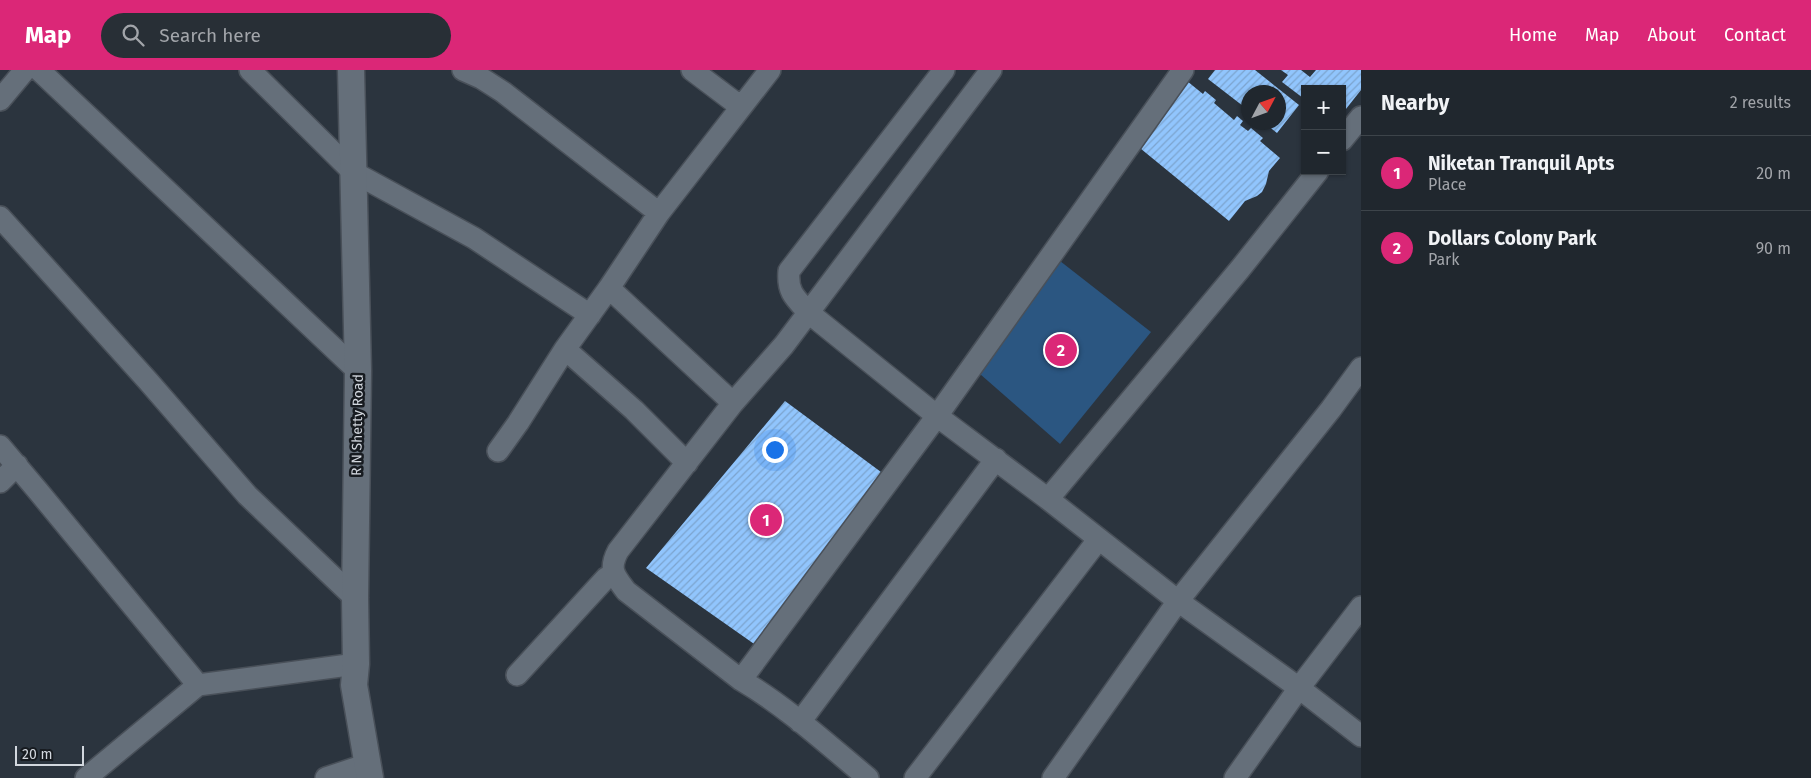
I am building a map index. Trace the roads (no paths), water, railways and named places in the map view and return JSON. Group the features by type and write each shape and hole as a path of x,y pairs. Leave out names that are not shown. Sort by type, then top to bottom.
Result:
{"street":[{"path":"0,100 25,70"},
{"path":"39,70 358,371"},
{"path":"250,70 353,172 474,238 590,315"},
{"name":"R N Shetty Road","path":"351,70 358,371 356,664 354,685 369,771"},
{"path":"464,70 503,92 659,214"},
{"path":"692,70 741,107"},
{"path":"498,451 565,349 659,214 770,70"},
{"path":"944,70 789,271 788,284 794,298 809,313 937,416 1048,499 1178,602 1299,688 1361,736"},
{"path":"868,778 760,691 741,680 626,591 613,574 613,560 733,402 784,345 809,313 991,70"},
{"path":"741,680 937,416 1183,70"},
{"path":"1346,135 1361,116"},
{"path":"1048,499 1315,175"},
{"path":"0,216 247,495 355,598"},
{"path":"609,288 733,402"},
{"path":"565,349 634,410 687,463"},
{"path":"1053,778 1178,602 1331,409 1361,368"},
{"path":"0,446 198,685"},
{"path":"800,722 996,459"},
{"path":"0,482 17,465"},
{"path":"915,778 1098,540"},
{"path":"517,675 606,578 613,574"},
{"path":"1235,778 1299,688 1361,607"},
{"path":"86,778 198,685 356,664"},
{"path":"326,778 369,771"}],"place":[{"name":"Dollars Colony Park","path":"1061,350"},
{"name":"Niketan Tranquil Apts","path":"766,520"}]}
